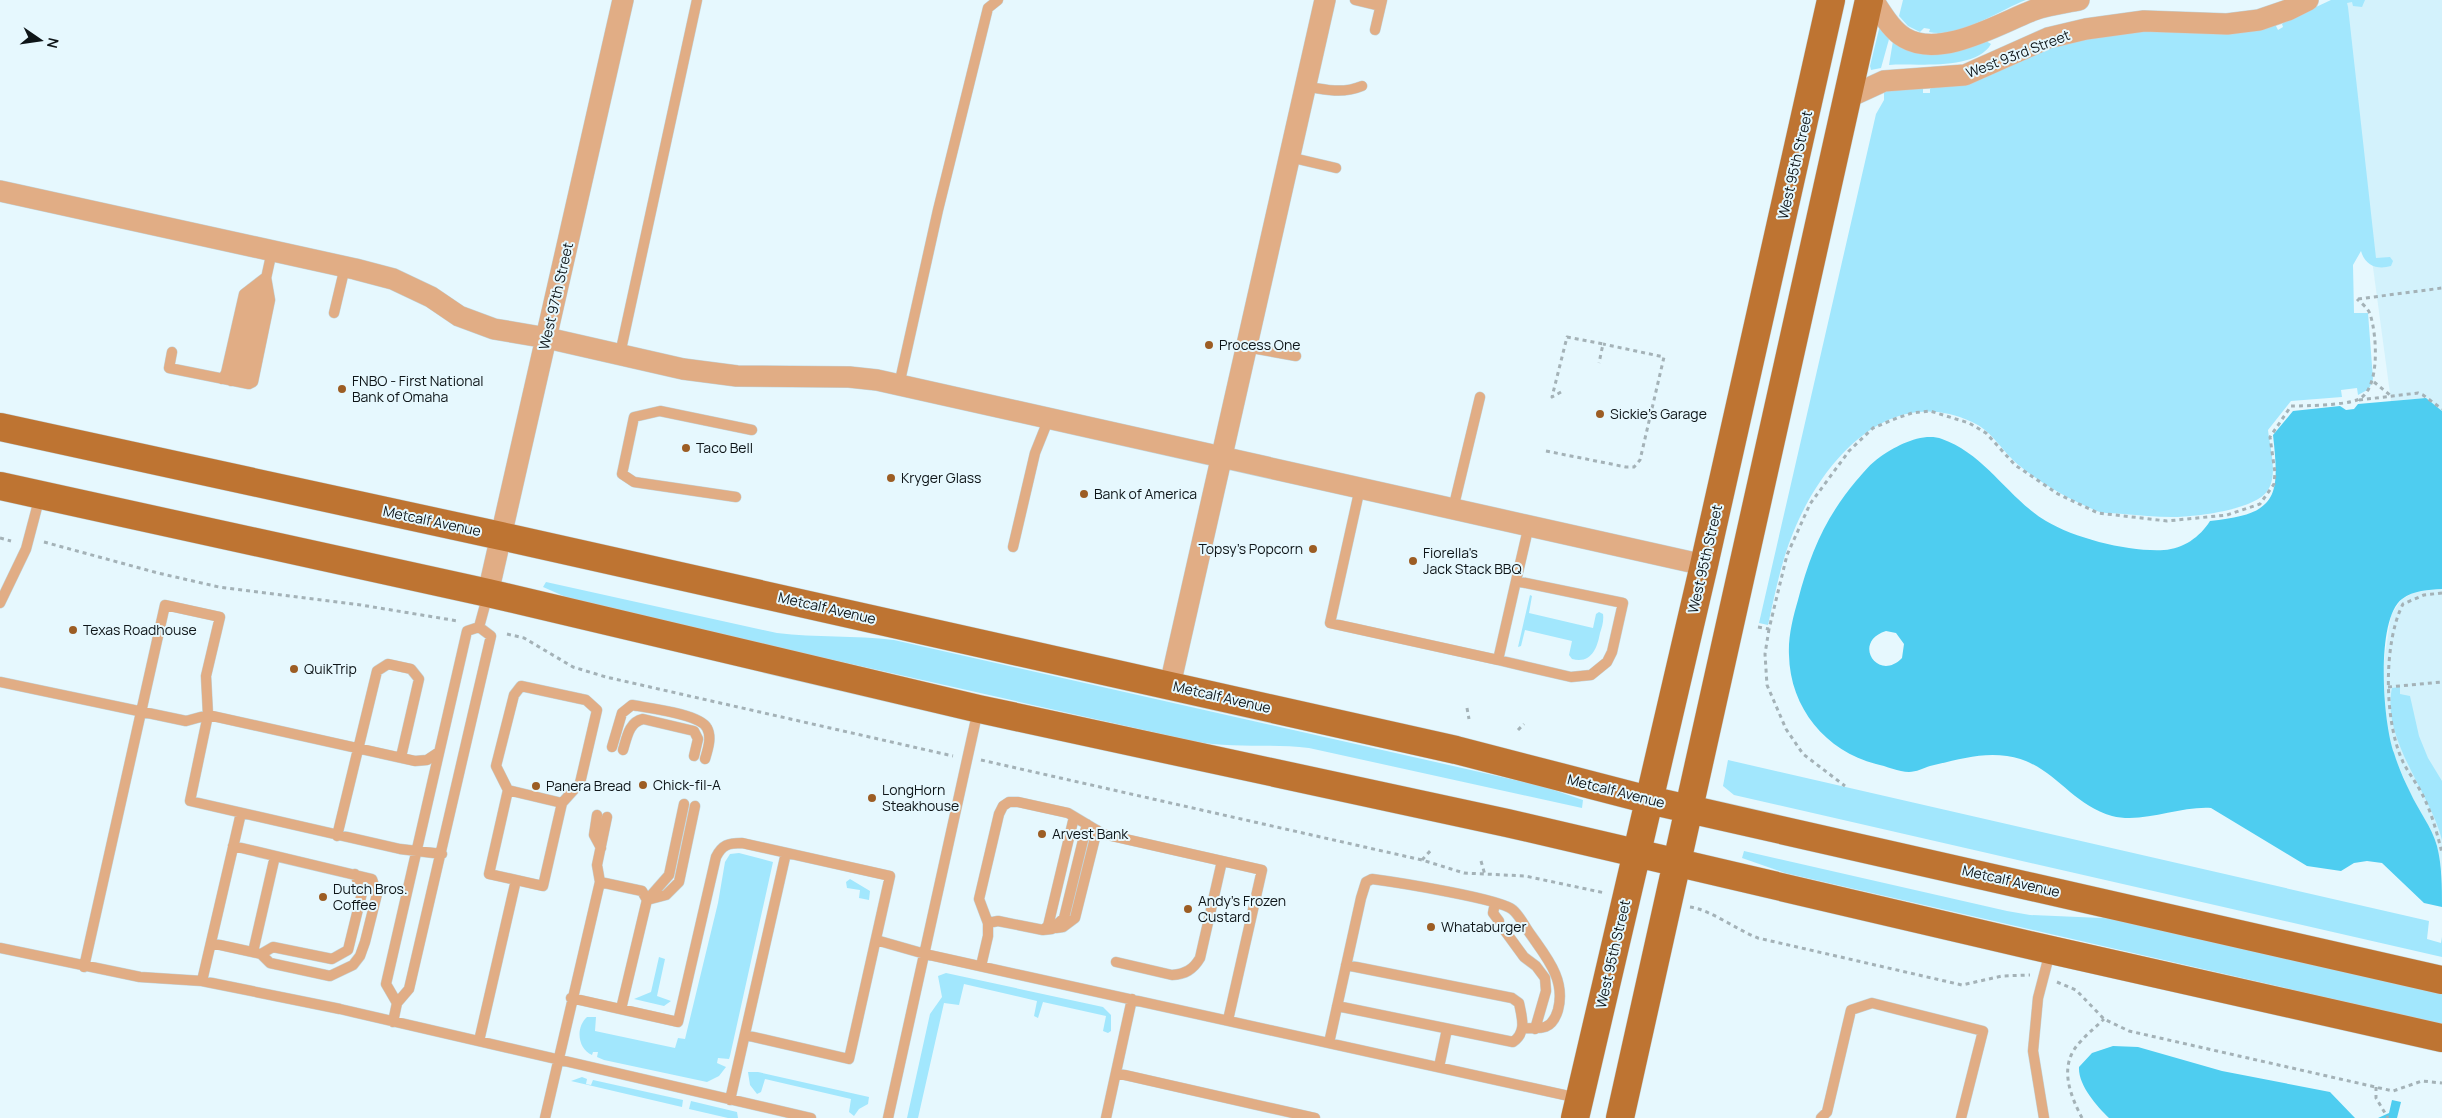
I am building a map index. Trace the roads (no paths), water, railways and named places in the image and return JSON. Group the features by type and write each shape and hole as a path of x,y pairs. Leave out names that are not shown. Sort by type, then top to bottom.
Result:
{"main road":[{"name":"West 95th Street","path":"1577,1108 1704,565 1831,0"},
{"path":"1620,1118 1869,0"},
{"name":"Metcalf Avenue","path":"0,427 501,536 1456,750 1649,800 2442,980"},
{"path":"0,486 488,593 978,709 1299,777 1637,852 2051,950 2442,1038"}],"street":[{"name":"West 97th Street","path":"488,593 623,0"},
{"path":"1170,686 1325,0"},
{"path":"1873,0 1887,20 1906,38 1930,45 1963,40 2036,9 2079,0"},
{"name":"West 93rd Street","path":"1847,98 1871,85 1884,81 1965,75 2048,38 2108,24 2144,21 2227,24 2259,20 2288,10 2308,0"},
{"path":"2019,16 2031,46"},
{"path":"0,191 393,279 431,297 459,316 494,329 546,338 684,369 737,376 850,377 898,385 1704,565"}],"lane":[{"path":"620,354 697,0"},
{"path":"898,385 988,8 998,0"},
{"path":"1355,0 1381,3 1375,30"},
{"path":"1306,86 1332,91 1350,91 1362,86"},
{"path":"1289,157 1336,168"},
{"path":"231,381 244,379 272,251"},
{"path":"334,313 344,267"},
{"path":"231,381 226,373 244,294 266,277"},
{"path":"172,352 169,368 249,384 253,382 270,300 266,277"},
{"path":"1246,347 1296,356"},
{"path":"1453,508 1480,397"},
{"path":"736,497 634,482 622,474 634,417 660,411 752,430"},
{"path":"1013,547 1035,453 1049,418"},
{"path":"1360,488 1330,623 1571,677 1592,675 1607,662 1617,635 1623,603 1516,581"},
{"path":"0,603 26,549 40,495"},
{"path":"1498,660 1529,525"},
{"path":"479,626 488,593"},
{"path":"84,967 165,605 220,618 206,676 208,715 190,801 337,836 400,849 442,854"},
{"path":"397,1003 386,984 467,631 479,626"},
{"path":"393,1022 397,1003 410,990 492,636 479,626"},
{"path":"337,836 377,671 388,664 411,669 419,679 401,757"},
{"path":"0,682 186,722 208,715 401,757 427,760 439,752"},
{"path":"521,686 586,700 597,710 580,783 562,804 543,886 489,874 508,790 496,766 514,695 521,686"},
{"path":"612,747 622,713 632,705 700,720 708,729 709,734 705,759"},
{"path":"888,1118 978,709"},
{"path":"624,750 632,726 638,720 643,719 694,731 698,739 694,756"},
{"path":"508,790 562,804"},
{"path":"981,966 988,936 988,923 979,899 999,814 1003,806 1009,802 1018,802 1068,813 1103,834 1262,870 1228,1020"},
{"path":"621,1009 647,900 669,876 684,804"},
{"path":"647,900 666,895 679,882 695,806"},
{"path":"202,981 241,812"},
{"path":"597,815 594,835 601,848"},
{"path":"1048,929 1074,817"},
{"path":"545,1118 600,882 597,865 608,818"},
{"path":"1048,929 1064,918 1087,824"},
{"path":"988,923 998,921 1048,929 1063,927 1075,918 1097,830"},
{"path":"572,998 678,1022 716,857 721,847 729,843 742,843 890,876 849,1059 745,1035"},
{"path":"211,943 257,954 270,963 330,976 353,965 360,956 376,894 372,879 233,846"},
{"path":"730,1100 786,853"},
{"path":"257,954 275,856"},
{"path":"1116,962 1172,975 1181,974 1195,967 1200,958 1222,861"},
{"path":"257,954 273,947 332,959 348,950 362,894 355,874"},
{"path":"1329,1043 1361,898 1366,882 1372,879 1494,903 1512,909 1556,972 1562,993 1554,1021 1551,1025 1535,1029 1523,1028"},
{"path":"480,1041 516,880"},
{"path":"600,882 642,891 647,900"},
{"path":"1494,903 1493,912 1499,921"},
{"path":"1505,931 1524,957 1536,966 1545,978 1546,991 1535,1029"},
{"path":"876,940 925,954 1439,1067 1577,1108"},
{"path":"0,948 140,978 202,981 340,1008 393,1022 811,1118"},
{"path":"2044,1118 2033,1051 2035,1020 2042,977 2051,950"},
{"path":"1337,1006 1513,1042 1520,1037 1523,1028 1519,1003 1512,998 1346,965"},
{"path":"1106,1118 1132,999"},
{"path":"1821,1118 1828,1112 1851,1010 1872,1003 1983,1031 1961,1118"},
{"path":"1439,1067 1447,1030"},
{"path":"1116,1073 1315,1118"}],"place":[{"name":"Process One","path":"1209,345"},
{"name":"FNBO - First National Bank of Omaha","path":"342,389"},
{"name":"Sickie's Garage","path":"1600,414"},
{"name":"Taco Bell","path":"686,448"},
{"name":"Kryger Glass","path":"891,478"},
{"name":"Bank of America","path":"1084,494"},
{"name":"Topsy's Popcorn","path":"1313,549"},
{"name":"Fiorella's Jack Stack BBQ","path":"1413,561"},
{"name":"Texas Roadhouse","path":"73,630"},
{"name":"QuikTrip","path":"294,669"},
{"name":"Chick-fil-A","path":"643,785"},
{"name":"Panera Bread","path":"536,786"},
{"name":"LongHorn Steakhouse","path":"872,798"},
{"name":"Arvest Bank","path":"1042,834"},
{"name":"Dutch Bros. Coffee","path":"323,897"},
{"name":"Andy's Frozen Custard","path":"1188,909"},
{"name":"Whataburger","path":"1431,927"}]}
